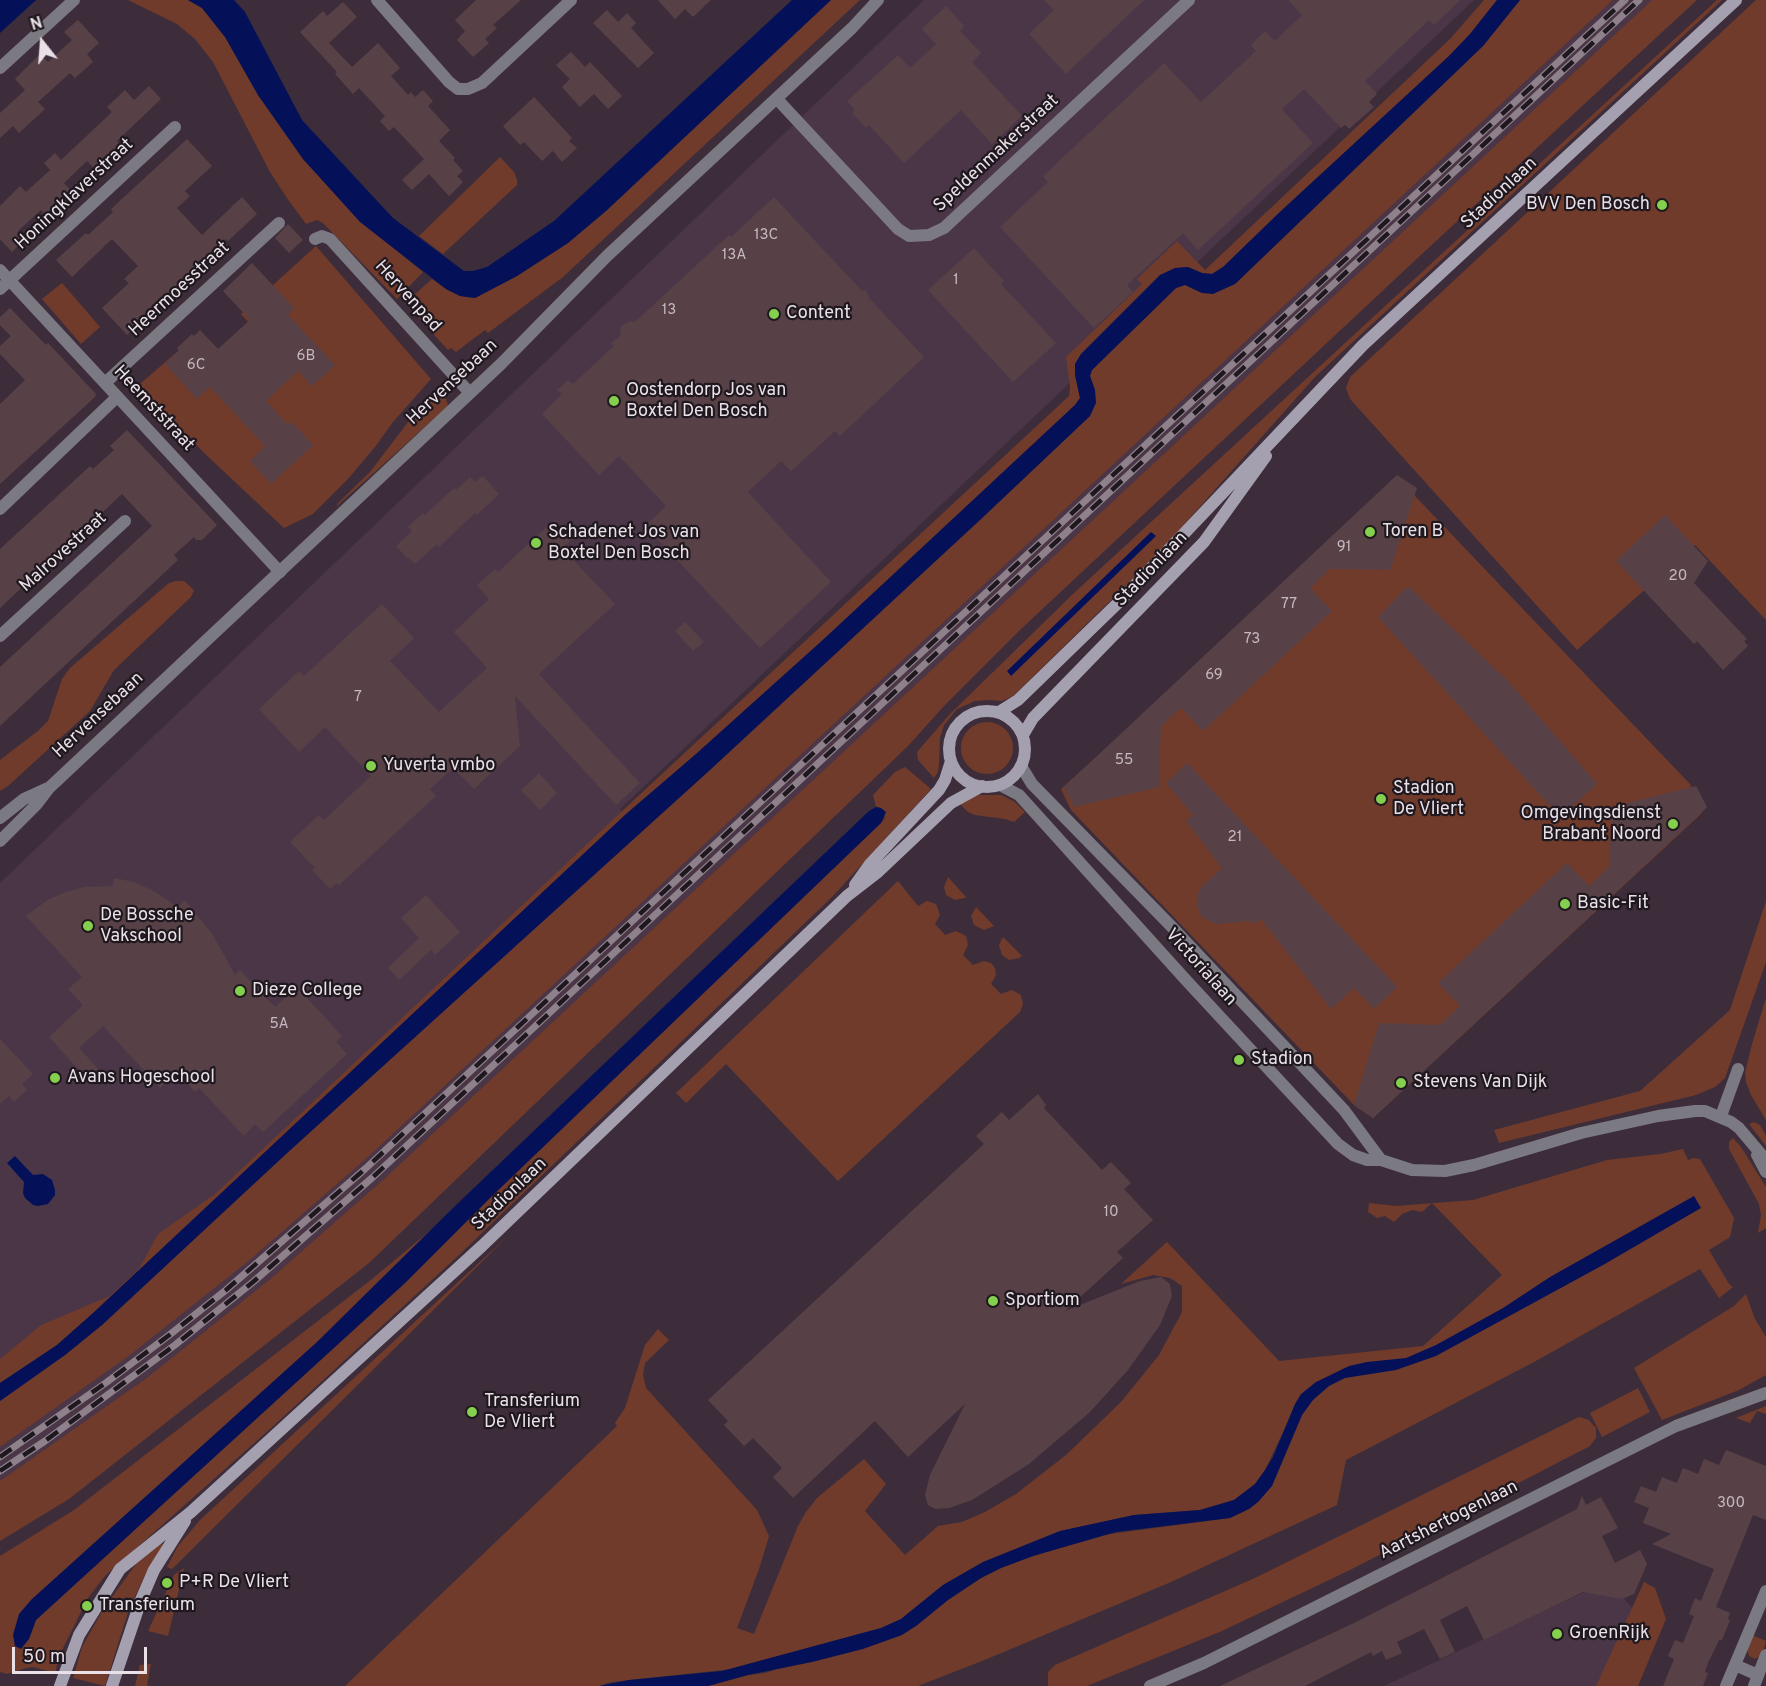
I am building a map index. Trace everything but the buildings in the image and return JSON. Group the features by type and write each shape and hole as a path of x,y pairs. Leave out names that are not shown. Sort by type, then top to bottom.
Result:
{"main road":[{"name":"Stadionlaan","path":"999,712 1018,700 1121,600 1294,419 1323,385 1372,337 1736,0"},
{"name":"Stadionlaan","path":"1023,735 1033,718 1204,542 1294,419"},
{"path":"975,712 999,712 1018,725 1023,735 1025,751 1021,766 1016,774 1000,784 981,786 968,782 957,773 951,761 949,749 956,726 975,712"},
{"name":"Stadionlaan","path":"847,896 870,864 939,789 945,780 951,761"},
{"name":"Stadionlaan","path":"60,1686 79,1635 120,1569 191,1512 482,1246 847,896 878,872 951,803 981,786"},
{"name":"Stadionlaan","path":"112,1686 154,1570 191,1512"}],"street":[{"path":"0,68 74,0"},
{"path":"377,0 449,82 458,89 468,89 482,83 571,0"},
{"name":"Hervensebaan","path":"0,841 36,805 49,788 501,364 607,256 777,99 878,0"},
{"name":"Speldenmakerstraat","path":"777,99 898,229 909,236 929,235 944,228 1189,0"},
{"name":"Honingklaverstraat","path":"0,289 175,127"},
{"name":"Heermoesstraat","path":"105,383 279,223"},
{"name":"Hervenpad","path":"315,239 322,236 330,239 469,392"},
{"name":"Heemststraat","path":"0,270 280,572"},
{"path":"0,509 117,397"},
{"name":"Malrovestraat","path":"0,636 125,521"},
{"name":"Victorialaan","path":"1021,766 1032,784 1180,936 1344,1110 1381,1160"},
{"name":"Victorialaan","path":"1000,784 1019,795 1338,1144 1353,1155 1367,1160 1381,1160 1412,1170 1445,1171 1474,1165 1581,1133 1658,1116 1705,1111 1721,1116 1739,1128 1766,1160"},
{"name":"Hervensebaan","path":"0,818 24,799 49,788"},
{"path":"1721,1116 1738,1069"},
{"name":"Victorialaan","path":"1751,1143 1766,1172"},
{"name":"Aartshertogenlaan","path":"1150,1686 1215,1658 1676,1426 1766,1393"},
{"path":"1726,1686 1766,1591"},
{"path":"1735,1665 1759,1680 1766,1655"}],"shaded area":[{"path":"0,0 36,0 0,33"},
{"path":"128,0 188,0 202,8 225,37 258,95 303,159 361,222 423,272 397,299 323,223 317,220 306,224 270,172 213,62 195,39 177,24"},
{"path":"188,0 234,0 245,12 302,120 393,218 464,271 473,271 487,267 554,221 792,0 831,0 606,211 568,243 517,276 475,298 460,296 446,289 360,222 303,159 258,95 225,37 202,8"},
{"path":"831,0 860,0 563,277 488,333 485,330 456,352 451,348 448,350 405,303 432,279 460,296 475,298 517,276 568,243 606,211"},
{"path":"924,0 1474,0 620,809 625,815 92,1314 0,1376 0,883"},
{"path":"1484,0 1497,0 1449,56 1223,267 1212,274 1202,273 1188,267 1175,268 1160,275 1081,354 1075,364 1080,398 1075,405 825,638 625,815 92,1314 57,1345 0,1383 0,1359 41,1325 110,1296 139,1269 158,1234 215,1194 621,812 1069,396 1066,357 1142,284 1137,279 1177,241 1205,270 1450,39"},
{"path":"1497,0 1520,0 1483,46 1235,284 1213,294 1202,293 1185,285 1176,288 1092,370 1090,376 1095,390 1096,403 1090,416 711,769 286,1154 102,1325 65,1355 0,1401 0,1383 57,1345 92,1314 625,815 825,638 1075,405 1080,398 1075,364 1081,354 1160,275 1175,268 1188,267 1202,273 1212,274 1223,267 1449,56"},
{"path":"1520,0 1613,0 367,1158 251,1259 130,1355 0,1447 0,1401 65,1355 102,1325 286,1154 711,769 1090,416 1095,390 1090,376 1092,370 1176,288 1185,285 1202,293 1235,284 1483,46"},
{"path":"1613,0 1652,0 385,1178 269,1280 148,1377 0,1481 0,1447 251,1259 367,1158"},
{"path":"1652,0 1697,0 1020,630 944,706 908,746 369,1263 69,1499 0,1541 0,1481 148,1377 269,1280 385,1178"},
{"path":"1717,0 1722,0 1315,377 1158,554 1013,696 1002,701 975,701 957,709 944,725 940,738 938,772 934,778 918,760 917,752 950,714 1074,593"},
{"name":"BVV Den Bosch","path":"1756,0 1766,0 1766,620 1695,545 1577,650 1350,399 1346,388 1350,377"},
{"path":"500,157 514,172 517,185 443,254 419,236"},
{"path":"316,246 431,379 347,480 313,514 284,528 189,436 170,423 140,384 199,333 218,353 250,324 241,314"},
{"path":"62,283 100,327 81,344 42,299"},
{"path":"440,390 445,395 448,406 337,506 370,472 415,413"},
{"name":"Stadion De Vliert","path":"1396,485 1415,496 1690,784 1702,813 1373,1118 1355,1106 1071,810 1061,789"},
{"path":"1151,532 1156,536 1011,676 1007,671"},
{"path":"184,581 194,590 191,597 114,670 90,711 0,791 0,760 48,721 62,679 70,668 169,583"},
{"path":"982,722 992,722 1006,729 1013,748 1006,767 992,774 982,774 972,770 965,763 961,753 961,743 965,733 972,726"},
{"path":"905,767 931,789 832,897 459,1255 270,1429 105,1576 88,1598 60,1654 55,1673 33,1667 7,1674 0,1672 0,1556 74,1510 372,1279 437,1225 316,1343 31,1600 29,1639 36,1620 405,1283 492,1196 881,823 885,818 881,808 876,807 873,795 895,772"},
{"path":"979,795 1001,795 1015,802 1025,812 1014,822 975,815 960,804"},
{"path":"876,807 886,812 881,823 492,1196 405,1283 36,1620 29,1639 21,1649 15,1646 13,1635 19,1614 31,1600 316,1343 454,1207 869,811"},
{"path":"948,877 965,898 955,900 946,895 944,887"},
{"path":"898,881 918,906 927,901 936,904 940,915 935,924 945,935 956,931 966,936 968,945 963,955 973,965 984,961 991,963 996,975 991,984 1001,994 1012,990 1021,995 1023,1004 1020,1012 838,1181 726,1064 686,1103 676,1093"},
{"path":"1766,901 1766,962 1725,1078 1715,1087 1696,1095 1499,1143 1494,1130 1640,1091 1730,1010"},
{"path":"976,907 994,926 984,930 974,925 971,916"},
{"path":"1003,937 1022,956 1009,960 1002,955 999,945"},
{"path":"1766,998 1766,1120 1751,1095 1745,1073"},
{"path":"1754,1122 1760,1125 1766,1136 1766,1146 1749,1124"},
{"path":"1733,1138 1766,1187 1766,1228 1758,1233 1761,1215 1759,1204 1729,1149 1729,1142"},
{"path":"1683,1149 1688,1160 1700,1159 1734,1218 1730,1237 1709,1250 1733,1287 1719,1298 1700,1269 1534,1362 1346,1460 1337,1505 1171,1582 918,1686 708,1686 748,1675 765,1673 916,1626 948,1600 981,1578 1033,1556 1103,1535 1230,1518 1249,1509 1272,1485 1302,1415 1313,1399 1301,1394 1265,1470 1255,1484 1234,1500 1200,1510 1134,1515 1060,1531 983,1562 943,1585 901,1619 881,1628 732,1669 611,1682 599,1686 345,1686 617,1426 615,1423 625,1408 645,1345 658,1329 669,1340 645,1363 643,1375 646,1388 757,1510 769,1536 737,1628 754,1634 798,1526 806,1512 817,1498 864,1459 886,1484 865,1511 905,1555 938,1526 962,1522 985,1512 1016,1494 1066,1455 1121,1402 1159,1355 1182,1312 1182,1286 1170,1278 1153,1275 1121,1284 1167,1242 1279,1361 1423,1346 1502,1275 1432,1203 1473,1200 1607,1160"},
{"path":"15,1156 33,1175 43,1174 52,1180 55,1195 48,1204 33,1205 25,1198 24,1182 7,1163"},
{"path":"1694,1196 1701,1208 1603,1265 1436,1356 1396,1370 1345,1378 1329,1386 1313,1400 1302,1415 1272,1486 1249,1509 1230,1518 1116,1532 1033,1556 981,1578 902,1635 863,1649 708,1686 599,1686 629,1680 722,1671 881,1628 901,1619 943,1585 983,1562 1060,1531 1134,1515 1200,1510 1234,1500 1255,1484 1265,1470 1273,1457 1295,1404 1301,1394 1316,1382 1349,1366 1406,1358 1436,1345 1503,1308 1550,1277"},
{"path":"1369,1203 1396,1206 1432,1203 1422,1212 1412,1210 1402,1214 1394,1222 1385,1216 1377,1218 1368,1212"},
{"path":"508,1236 172,1569 167,1567 178,1546 200,1520"},
{"path":"1746,1294 1755,1319 1766,1337 1766,1375 1739,1390 1662,1420 1634,1368 1734,1306"},
{"path":"1638,1388 1650,1412 1602,1437 1590,1413"},
{"path":"1766,1406 1766,1414 1757,1411 1750,1423 1736,1418"},
{"path":"1579,1417 1589,1420 1596,1428 1596,1438 1590,1446 1350,1570 1222,1631 1087,1686 1048,1686 1048,1672 1055,1665 1255,1578"},
{"path":"161,1542 165,1548 146,1573 129,1609 105,1686 73,1678 82,1647 104,1608 139,1560"},
{"path":"184,1568 168,1636 148,1631 174,1575"},
{"name":"GroenRijk","path":"1608,1581 1635,1611 1599,1686 1384,1686"},
{"path":"1644,1582 1655,1588 1666,1619 1638,1686 1596,1686"},
{"path":"1752,1635 1766,1641 1762,1655 1755,1659 1749,1656 1747,1649"},
{"path":"151,1664 147,1685 150,1686 135,1686 140,1665"}],"railway":[{"path":"0,1457 168,1336 226,1290 365,1169 1625,0"},
{"path":"0,1471 45,1441 175,1345 253,1282 373,1177 1639,0"}],"place":[{"name":"BVV Den Bosch","path":"1662,205"},
{"name":"Content","path":"774,314"},
{"name":"Oostendorp Jos van Boxtel Den Bosch","path":"614,401"},
{"name":"Toren B","path":"1370,532"},
{"name":"Schadenet Jos van Boxtel Den Bosch","path":"536,543"},
{"name":"Yuverta vmbo","path":"371,766"},
{"name":"Stadion De Vliert","path":"1381,799"},
{"name":"Omgevingsdienst Brabant Noord","path":"1673,824"},
{"name":"Basic-Fit","path":"1565,904"},
{"name":"De Bossche Vakschool","path":"88,926"},
{"name":"Dieze College","path":"240,991"},
{"name":"Stadion","path":"1239,1060"},
{"name":"Avans Hogeschool","path":"55,1078"},
{"name":"Stevens Van Dijk","path":"1401,1083"},
{"name":"Sportiom","path":"993,1301"},
{"name":"Transferium De Vliert","path":"472,1412"},
{"name":"P+R De Vliert","path":"167,1583"},
{"name":"Transferium","path":"87,1606"},
{"name":"GroenRijk","path":"1557,1634"}]}
